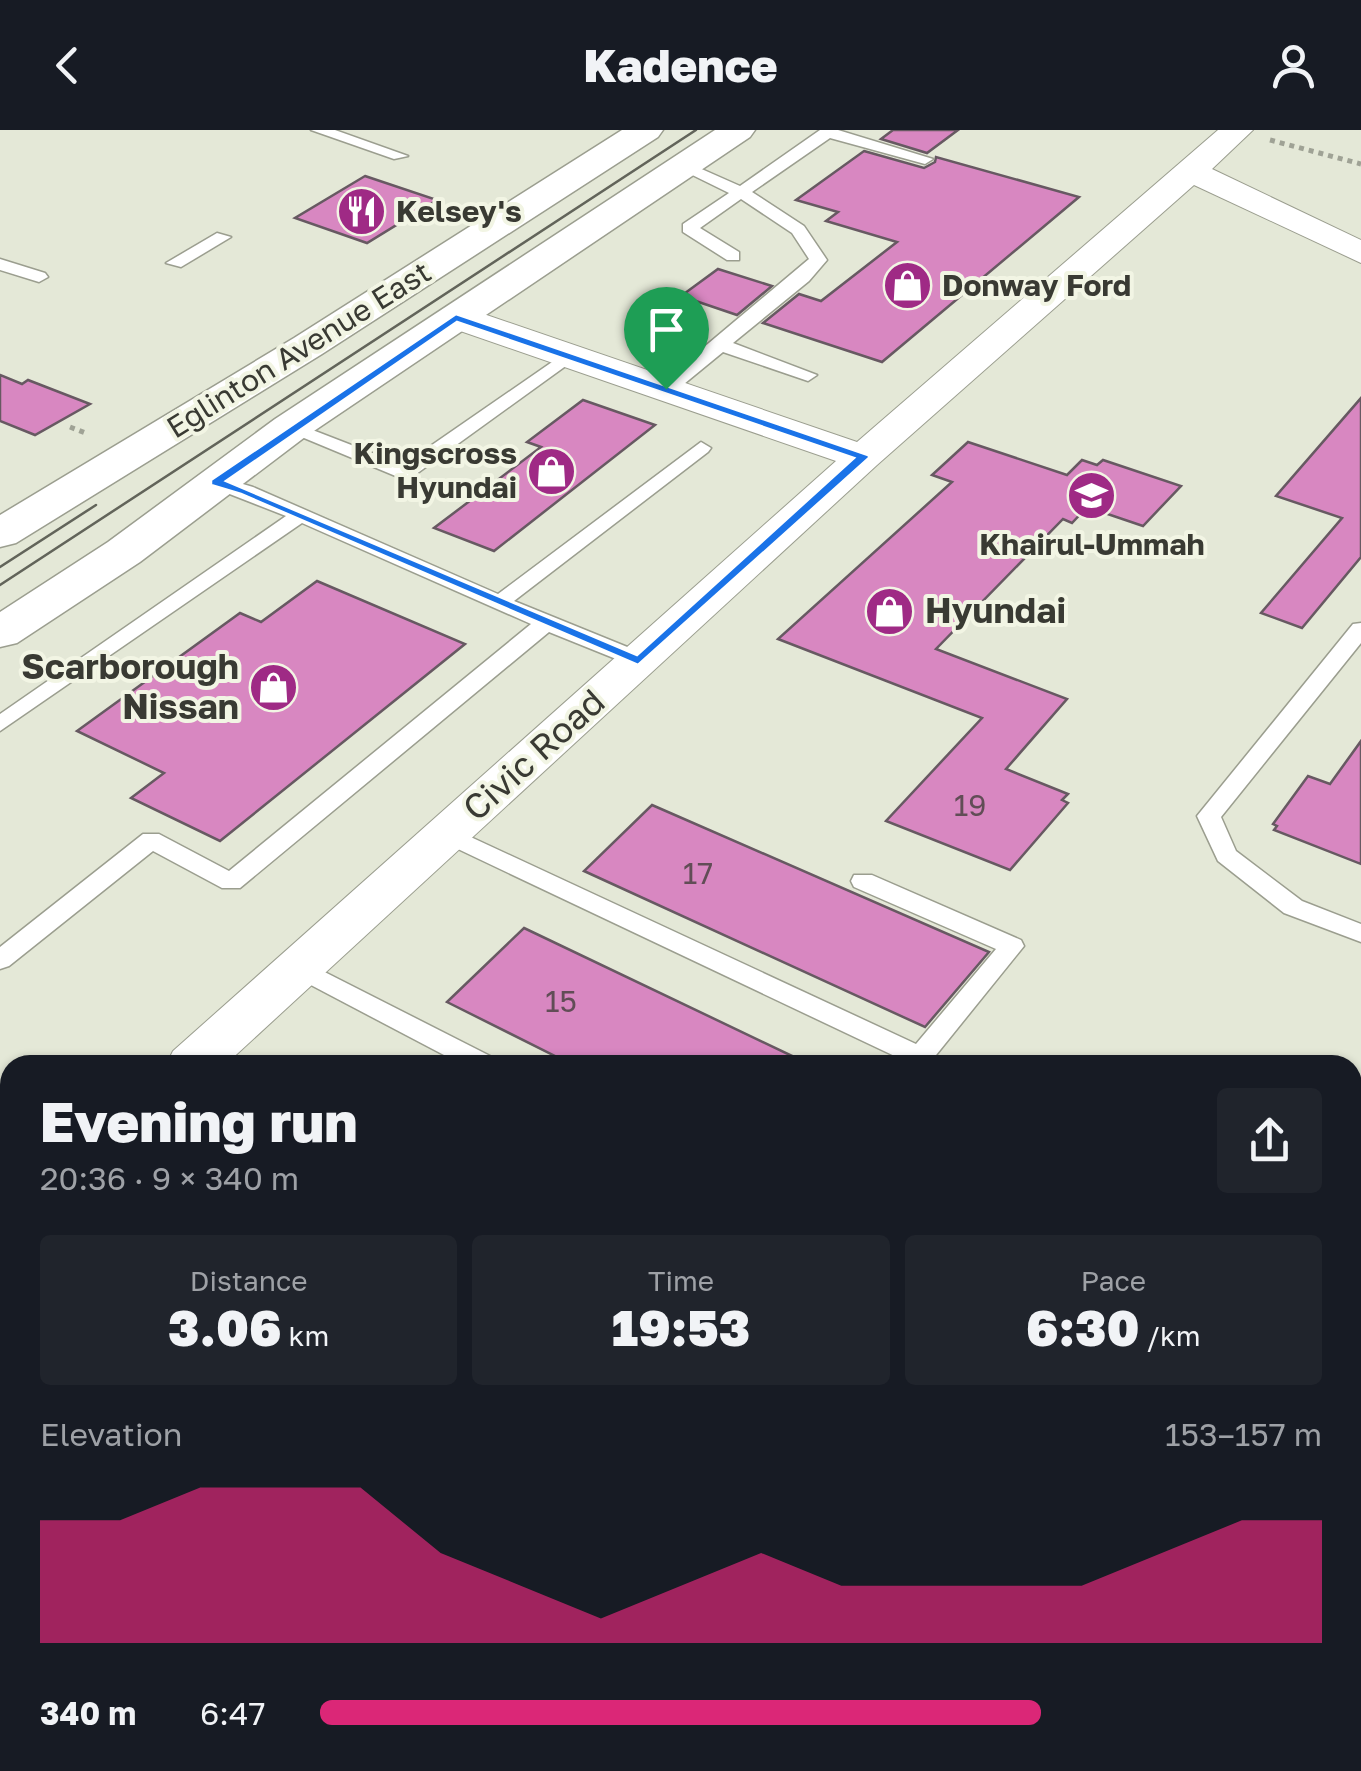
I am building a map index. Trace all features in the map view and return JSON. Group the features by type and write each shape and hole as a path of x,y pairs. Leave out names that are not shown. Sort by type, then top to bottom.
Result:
{"main road":[{"name":"Eglinton Avenue East","path":"0,534 292,356 646,130"},
{"name":"Eglinton Avenue East","path":"0,633 124,552 290,428 738,130"}],"street":[{"name":"Civic Road","path":"203,1055 863,457 1236,131"},
{"path":"1191,171 1361,253"},
{"path":"456,317 863,457"}],"lane":[{"path":"319,130 400,156"},
{"path":"734,256 689,228 825,131 925,159"},
{"path":"666,389 818,260 814,245 792,224 738,192 682,166"},
{"path":"175,263 222,237"},
{"path":"0,264 38,278"},
{"path":"720,345 808,375"},
{"path":"290,428 405,474 568,356"},
{"path":"499,603 701,448"},
{"path":"216,482 638,660"},
{"path":"0,724 300,516"},
{"path":"0,960 151,840 232,882 546,623"},
{"path":"1361,629 1209,816 1226,855 1293,907 1361,933"},
{"path":"447,834 904,1055"},
{"path":"863,881 1012,946 921,1055"},
{"path":"299,968 466,1055"}],"path":[{"path":"1236,131 1361,164"}],"building":[{"path":"893,130 958,130 927,153 881,139"},
{"name":"Donway Ford","path":"864,151 924,168 935,162 936,157 1079,197 882,362 763,323 799,294 821,301 897,242 826,221 838,212 796,200"},
{"name":"Kelsey's","path":"365,176 437,200 367,243 295,218"},
{"path":"718,269 772,286 737,315 681,296"},
{"path":"0,375 22,384 28,380 90,404 35,435 0,421"},
{"path":"1361,398 1361,557 1302,628 1261,613 1342,518 1276,496"},
{"name":"Kingscross Hyundai","path":"583,400 655,425 494,551 434,528 541,447 527,442"},
{"path":"968,442 1067,475 1082,460 1097,465 1103,460 1181,486 1143,526 1087,507 1072,523 1063,519 936,649 1067,699 1006,769 1068,794 1062,800 1068,803 1010,870 886,821 982,718 778,639 952,482 932,475"},
{"name":"Scarborough Nissan","path":"317,581 465,644 220,841 131,798 164,773 77,731 240,613 261,622"},
{"path":"1361,741 1361,864 1274,830 1277,826 1273,824 1308,776 1330,784"},
{"path":"652,805 989,952 925,1027 584,871"},
{"path":"524,928 790,1055 553,1055 447,1002"}],"tram line":[{"path":"0,585 696,130"},
{"path":"0,567 96,505"}],"place":[{"name":"Kelsey's","path":"361,212"},
{"name":"Donway Ford","path":"907,286"},
{"name":"Kingscross Hyundai","path":"552,471"},
{"name":"Khairul-Ummah","path":"1092,496"},
{"name":"Hyundai","path":"890,611"},
{"name":"Scarborough Nissan","path":"274,687"}],"route":[{"path":"456,317 666,389 863,457 638,660 216,482 456,317"}]}
